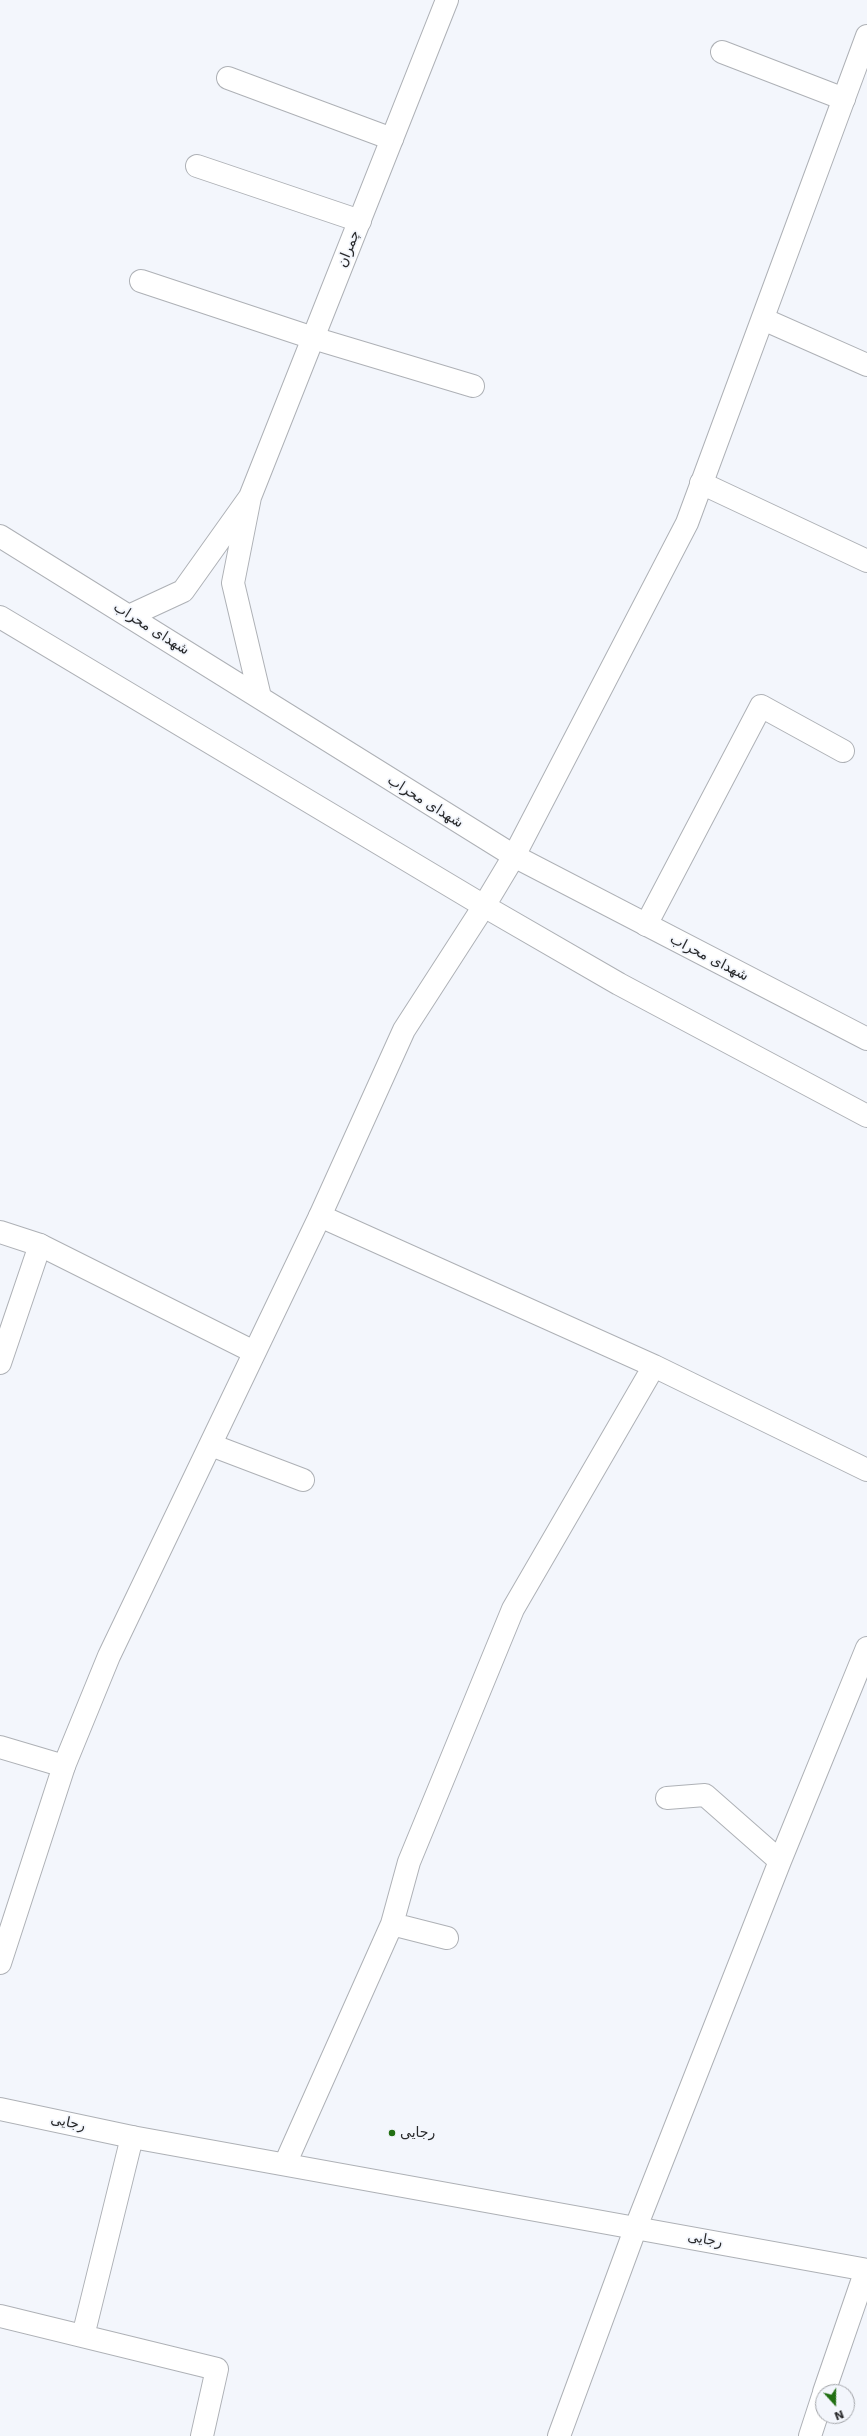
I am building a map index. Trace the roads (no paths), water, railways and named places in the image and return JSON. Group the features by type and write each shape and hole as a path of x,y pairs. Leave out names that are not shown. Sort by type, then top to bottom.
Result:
{"street":[{"name":"چمران","path":"250,497 447,0"},
{"path":"0,1963 64,1766 109,1656 320,1216 404,1030 484,906 514,856 687,523 867,36"},
{"path":"722,52 844,99"},
{"path":"228,78 392,139"},
{"path":"197,166 360,221"},
{"path":"141,281 313,338 473,386"},
{"path":"763,319 867,365"},
{"path":"702,483 867,561"},
{"path":"129,616 183,591 250,497"},
{"path":"250,497 233,583 260,697"},
{"name":"شهدای محراب","path":"0,536 514,856 867,1039"},
{"path":"0,617 484,906 619,984 867,1116"},
{"path":"646,925 761,706 843,751"},
{"path":"320,1216 654,1366 867,1470"},
{"path":"0,1232 40,1245 254,1352"},
{"path":"0,1363 40,1245"},
{"path":"285,2164 392,1924 409,1862 513,1608 654,1366"},
{"path":"211,1445 304,1480"},
{"path":"559,2436 636,2228 780,1861 867,1648"},
{"path":"0,1747 64,1766"},
{"path":"667,1798 705,1795 780,1861"},
{"path":"392,1924 447,1938"},
{"name":"رجایی","path":"0,2109 132,2137 866,2270"},
{"path":"83,2336 132,2137"},
{"path":"827,2384 866,2270"},
{"path":"0,2316 217,2369 202,2436"},
{"path":"810,2436 815,2421"}],"place":[{"name":"رجایی","path":"392,2133"}]}
